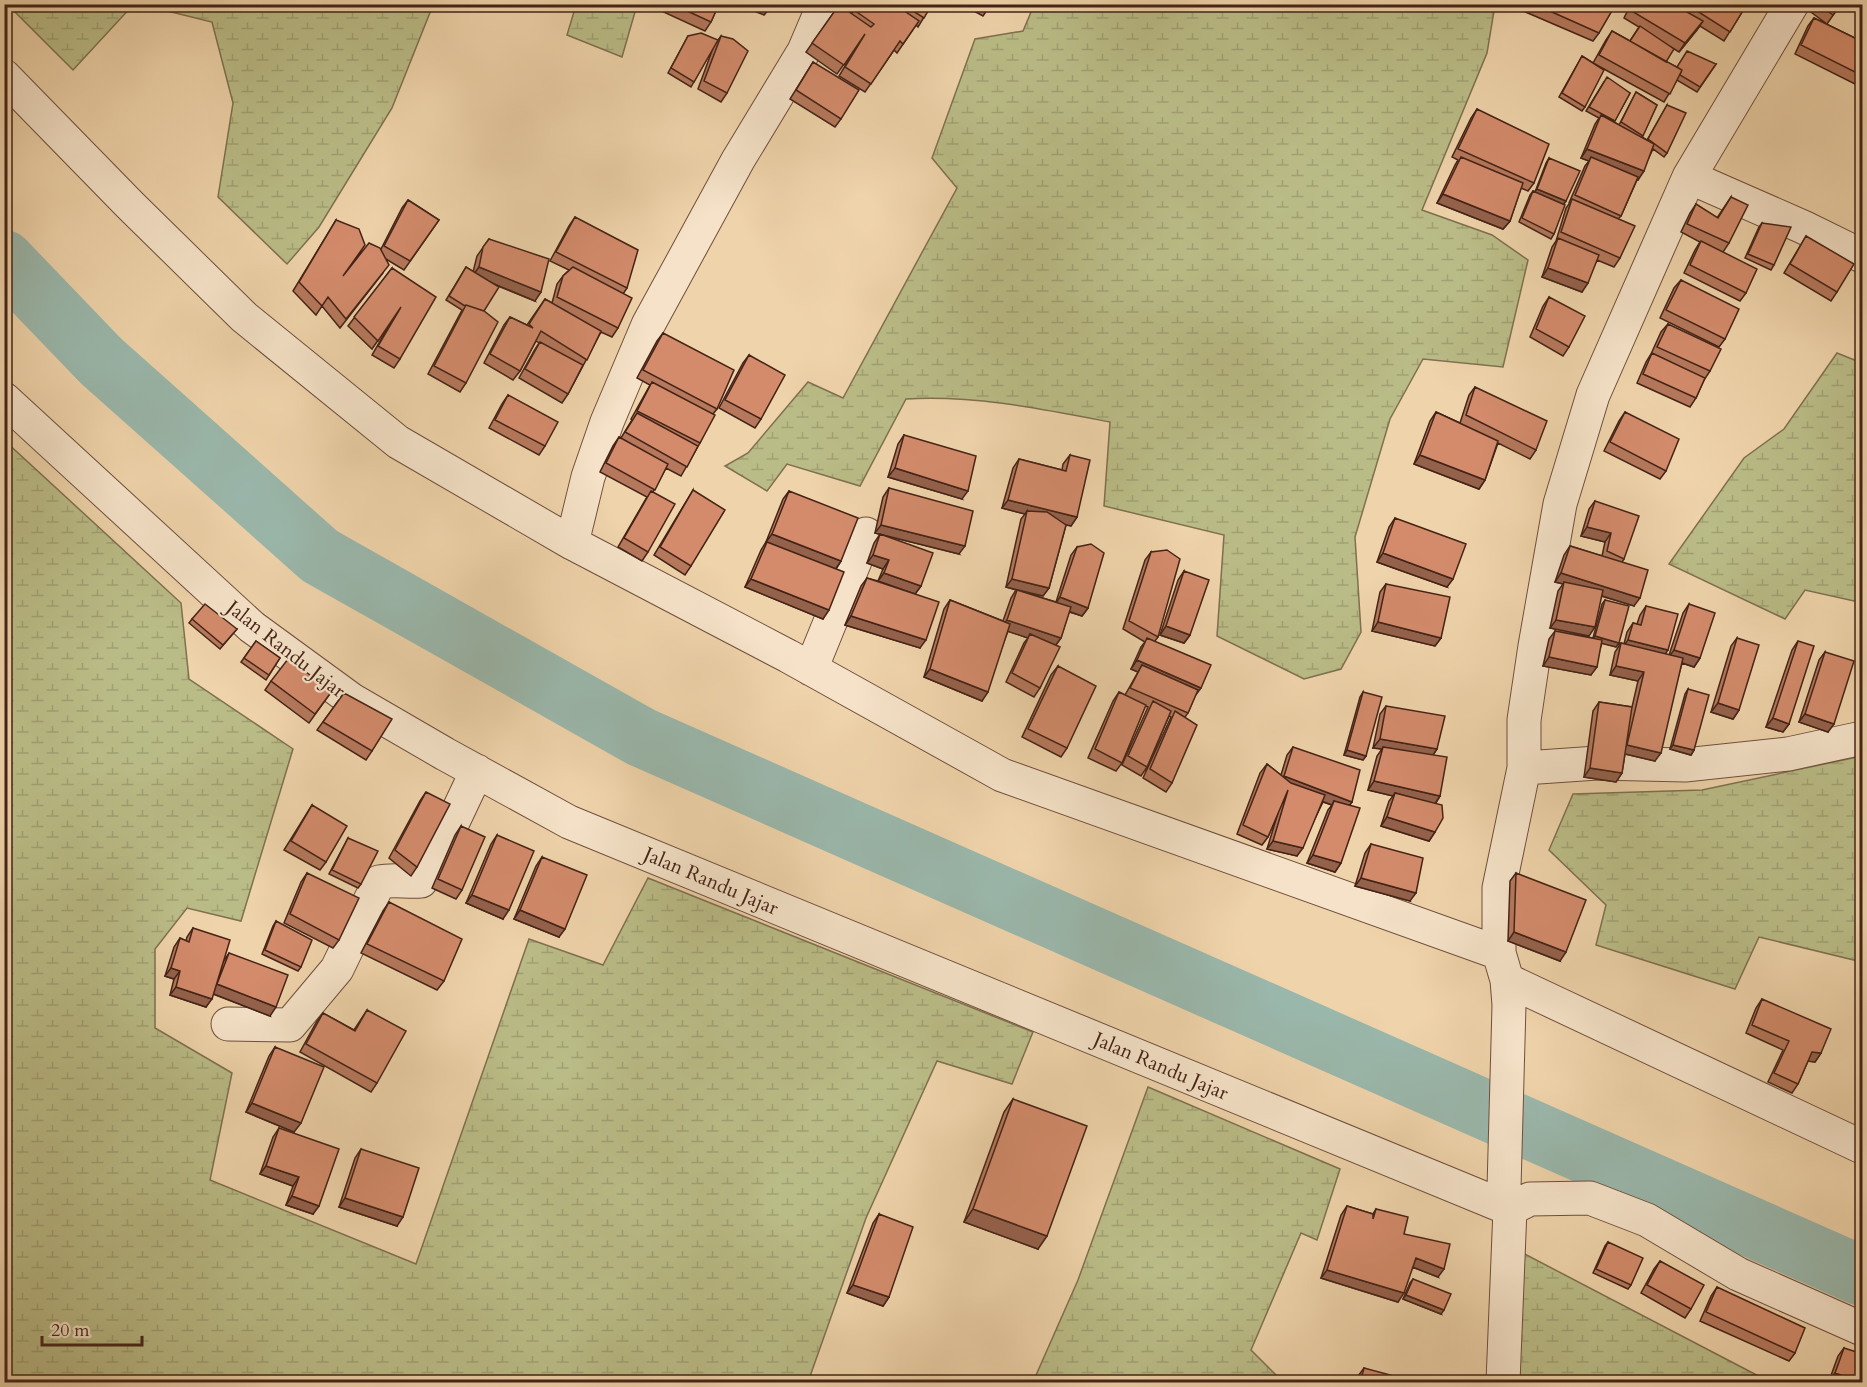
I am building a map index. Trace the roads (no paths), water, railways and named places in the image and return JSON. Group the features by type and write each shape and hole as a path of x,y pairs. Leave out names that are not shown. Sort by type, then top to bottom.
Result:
{"street":[{"path":"572,543 588,477 648,325 738,160 804,51 824,4"},
{"path":"1503,1383 1507,1198 1505,979 1499,888 1524,768 1524,720 1560,504 1593,395 1689,177 1791,4"},
{"path":"4,76 244,317 398,442 572,543 811,669 1002,775 1505,979 1863,1147"},
{"path":"1689,177 1863,256"},
{"name":"Jalan Randu Jajar","path":"4,399 252,627 352,699 474,778 569,822 1507,1198"},
{"path":"811,669 866,534"},
{"path":"1524,768 1597,763 1685,765 1788,754 1863,738"},
{"path":"228,1024 290,1025 337,969 379,882 392,879 409,882 421,881 434,862 474,778"},
{"path":"1507,1198 1590,1198 1647,1220 1738,1274 1863,1329"}],"waterway":[{"path":"4,260 101,361 320,556 641,737 1862,1276"}]}
